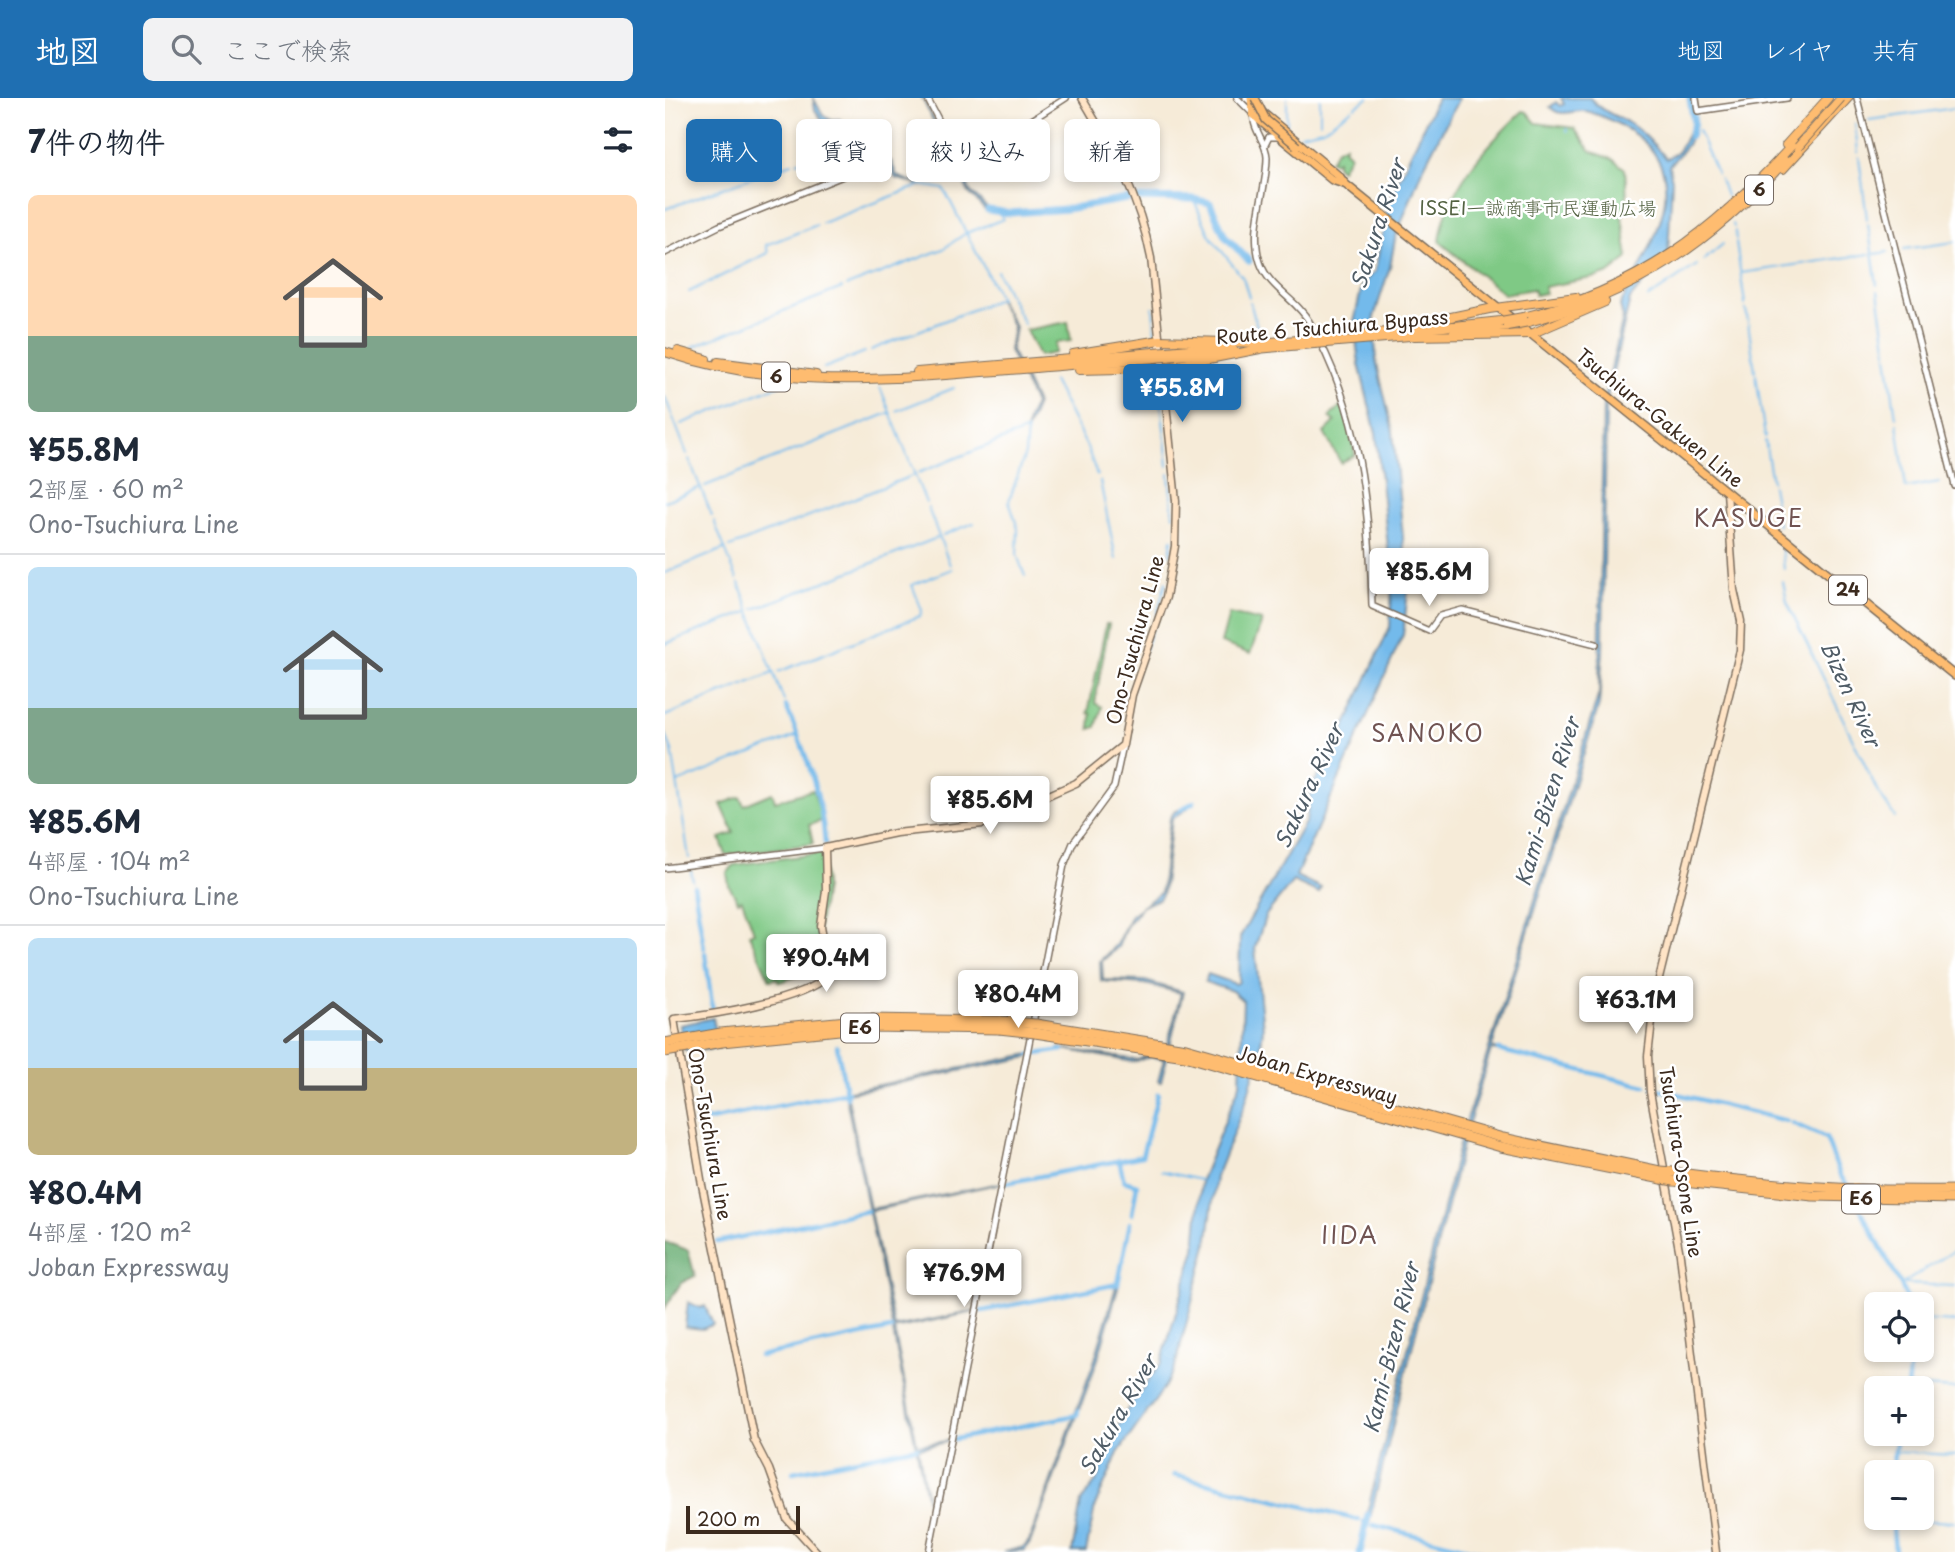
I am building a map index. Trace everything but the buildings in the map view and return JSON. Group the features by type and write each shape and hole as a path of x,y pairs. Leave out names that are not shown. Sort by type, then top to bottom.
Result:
{"highway":[{"path":"1715,227 1829,98"},
{"name":"Route 6 Tsuchiura Bypass","path":"1064,363 1504,323 1615,295 1650,276 1752,197 1796,145 1829,98"},
{"path":"1715,227 1753,202 1841,102 1848,98"},
{"name":"Route 6 Tsuchiura Bypass","path":"1796,145 1841,102"},
{"name":"Route 6 Tsuchiura Bypass","path":"1526,319 1596,294 1672,259"},
{"path":"1410,332 1498,308 1596,294"},
{"path":"1410,332 1531,334 1615,295"},
{"name":"Route 6 Tsuchiura Bypass","path":"1313,341 1410,332"},
{"path":"1064,363 1160,340 1259,346"},
{"path":"1034,364 1163,368 1259,346"},
{"name":"6","path":"665,349 727,370 779,378 890,377 1034,364 1052,367 1064,363"},
{"name":"Joban Expressway","path":"665,1043 860,1028 1000,1025 1036,1028 1147,1044 1274,1075 1502,1142 1661,1175 1859,1199 1955,1199"},
{"name":"Joban Expressway","path":"665,1052 722,1037"},
{"name":"Joban Expressway","path":"1768,1188 1955,1190"}],"main road":[{"name":"Ono-Tsuchiura Line","path":"817,1552 787,1519 769,1469 754,1440 702,1185 674,1019 718,1015 750,1007 810,987 829,976 830,964 821,926 826,891 825,848 896,834 983,824 1076,783 1123,745 1132,695 1166,597 1175,546 1176,501 1151,258 1139,206 1122,166 1082,98"},
{"name":"Tsuchiura-Gakuen Line","path":"1253,102 1279,137 1332,180 1346,186"},
{"name":"Tsuchiura-Gakuen Line","path":"1253,102 1328,166 1346,186 1955,676"},
{"name":"24","path":"1253,102 1266,120 1346,186"},
{"name":"Tsuchiura-Osone Line","path":"1716,1552 1680,1255 1650,1092 1648,1056 1655,995 1740,650 1741,621 1733,577 1727,492"}],"street":[{"path":"927,98 962,165 1066,98"},
{"path":"1237,98 1253,102 1265,145 1267,161 1257,250 1268,278 1311,325 1352,422 1364,477 1372,606 1426,630 1440,616 1462,610 1596,644"},
{"path":"1696,98 1698,111 1787,98"},
{"path":"1829,98 1841,102"},
{"path":"1857,98 1955,486"},
{"path":"1265,145 1269,137 1279,137"},
{"path":"665,253 719,226 828,182"},
{"path":"929,1552 1064,864 1073,843 1114,787 1123,745"},
{"path":"665,868 825,848"}],"green space":[{"name":"ISSEI一誠商事市民運動広場","path":"1523,111 1536,123 1574,128 1591,151 1612,159 1625,169 1627,198 1622,217 1628,258 1609,273 1544,287 1545,293 1535,295 1533,289 1504,294 1440,242 1450,204 1469,170"},
{"path":"1345,145 1344,149 1350,155 1341,169 1336,165 1337,160 1330,161 1336,150"},
{"path":"1068,322 1071,341 1056,343 1055,353 1039,356 1026,330"},
{"path":"1344,403 1355,455 1341,463 1324,433 1335,422 1329,417"},
{"path":"1229,614 1262,621 1250,654 1221,643"},
{"path":"1106,624 1109,624 1095,703 1102,707 1096,727 1090,729 1091,714 1088,713"},
{"path":"813,790 822,817 821,821 809,825 813,844 726,855 720,838 734,833 721,804 740,797 744,805 772,793 775,801"},
{"path":"823,853 825,887 818,931 822,941 815,943 816,971 802,969 802,975 779,982 777,978 770,980 749,934 754,932 742,900 738,901 729,886 727,873 734,865"},
{"path":"665,1242 688,1250 695,1276 681,1283 665,1308"}],"water":[{"path":"813,98 828,119 822,119 815,110"},
{"path":"1437,98 1459,98 1421,172 1395,239 1390,267 1374,317 1376,360 1393,432 1408,590 1403,635 1296,876 1321,888 1319,893 1293,881 1266,915 1255,948 1263,1029 1260,1052 1246,1101 1216,1177 1207,1245 1175,1367 1164,1388 1118,1453 1095,1506 1086,1552 1072,1552 1081,1502 1099,1477 1104,1455 1127,1410 1161,1363 1195,1249 1201,1180 1240,1084 1243,1001 1232,991 1205,982 1208,974 1236,984 1239,982 1240,937 1306,821 1312,785 1329,762 1390,627 1392,586 1376,433 1359,364 1354,322 1362,285 1375,271 1389,200"},
{"path":"1561,98 1590,98 1603,109 1639,130 1667,159 1678,151 1691,128 1694,129 1687,145 1669,166 1672,180 1668,253 1630,299 1606,402 1603,651 1599,705 1492,1047 1497,1051 1491,1050 1462,1146 1369,1522 1365,1521 1459,1145 1599,693 1603,402 1623,318 1620,305 1661,220 1665,194 1663,170 1650,148 1627,129 1590,112 1555,111 1550,107 1556,102 1560,106 1564,104"},
{"path":"892,164 897,176 906,181 895,178"},
{"path":"964,182 967,182 970,191 987,208 997,212 986,211 969,193"},
{"path":"998,298 1015,327 1011,350 1037,404 1026,432 1035,404 1009,350 1013,327"},
{"path":"1188,808 1172,819 1163,893 1159,899 1142,907 1161,892 1170,818 1175,811"},
{"path":"1140,908 1126,927 1118,947 1102,961 1103,980 1145,981 1183,992 1161,1082 1158,1081 1164,1059 1151,1057 1133,1062 1058,1048 1138,1060 1150,1054 1164,1057 1181,993 1145,984 1101,981 1100,961 1116,945 1131,915"},
{"path":"713,1018 719,1049 685,1051 680,1025"},
{"path":"1030,1054 1030,1057 847,1093 870,1209 1006,1182 870,1211 894,1327 982,1310 894,1329 917,1445 955,1440 918,1448 927,1501 845,1092"},
{"path":"1117,1283 1119,1284 1098,1359 1030,1543 1025,1550 1003,1552 1024,1547 1029,1541 1095,1359"},
{"path":"688,1302 700,1308 705,1306 713,1324 703,1329 685,1327"}],"waterway":[{"path":"1287,98 1287,125"},
{"path":"1355,107 1368,98"},
{"name":"Bizen River","path":"1690,98 1694,123 1690,136"},
{"path":"1320,99 1320,110"},
{"path":"1869,120 1955,108"},
{"path":"1325,128 1352,109"},
{"path":"1320,112 1320,122"},
{"path":"1855,123 1858,152"},
{"path":"1300,134 1323,129"},
{"name":"Bizen River","path":"1698,130 1717,174"},
{"path":"1859,157 1867,219"},
{"path":"665,209 792,163"},
{"name":"Bizen River","path":"1720,179 1726,196"},
{"path":"920,185 944,189 1000,299"},
{"path":"822,223 919,186"},
{"path":"988,210 1010,213 1066,209 1133,198"},
{"path":"1140,198 1193,199 1210,203 1225,236 1249,261"},
{"path":"1194,200 1210,236 1243,278 1249,297"},
{"path":"847,286 943,249 966,233 1004,219 998,211"},
{"path":"1868,224 1877,285"},
{"path":"689,292 768,253 766,245 817,225"},
{"name":"Bizen River","path":"1735,231 1736,239"},
{"name":"Bizen River","path":"1736,242 1745,304"},
{"path":"1904,249 1955,242"},
{"path":"1704,260 1723,244"},
{"path":"1875,254 1888,252"},
{"path":"1741,273 1869,254"},
{"path":"1648,298 1697,265"},
{"path":"997,271 1024,324"},
{"path":"692,347 842,288"},
{"path":"1878,291 1887,353"},
{"path":"871,350 999,299"},
{"path":"1250,302 1258,330"},
{"path":"1153,307 1155,334"},
{"name":"Bizen River","path":"1746,309 1755,371"},
{"path":"824,368 865,352"},
{"path":"1887,356 1896,417"},
{"path":"1158,374 1168,466"},
{"name":"Bizen River","path":"1756,375 1765,437"},
{"path":"1053,381 1087,447 1097,475"},
{"path":"681,424 782,384"},
{"path":"880,387 926,503"},
{"path":"896,411 954,388"},
{"path":"665,397 687,454"},
{"path":"705,486 889,413"},
{"path":"1897,423 1906,488 1939,482"},
{"path":"1025,576 1017,555 1018,529 1009,501 1025,454 1027,430"},
{"path":"918,473 1025,431"},
{"name":"Bizen River","path":"1765,441 1772,482"},
{"path":"689,459 712,516"},
{"path":"1169,474 1173,516"},
{"path":"730,547 914,475"},
{"path":"1100,481 1116,559"},
{"name":"Bizen River","path":"1772,486 1775,502"},
{"path":"665,501 699,488"},
{"name":"Bizen River","path":"1775,507 1778,526"},
{"path":"928,508 950,565"},
{"path":"714,521 737,579"},
{"path":"943,535 974,523"},
{"path":"754,609 937,538"},
{"path":"1170,555 1172,539"},
{"name":"Bizen River","path":"1781,543 1784,569"},
{"path":"665,573 724,549"},
{"path":"778,672 920,616 922,610 912,585 952,569"},
{"path":"1157,614 1166,582"},
{"name":"Bizen River","path":"1783,582 1787,602 1878,792 1895,817"},
{"path":"739,583 784,701"},
{"path":"665,644 748,612"},
{"path":"1131,688 1154,622"},
{"path":"665,716 773,673"},
{"path":"786,706 816,790 825,843"},
{"path":"665,733 672,750 689,858"},
{"path":"677,783 798,735"},
{"path":"1181,810 1194,802"},
{"path":"691,871 693,881"},
{"path":"694,886 704,948"},
{"path":"705,953 713,1012"},
{"path":"837,1046 847,1097"},
{"path":"1030,1055 1063,1050"},
{"path":"1498,1050 1645,1086"},
{"path":"1653,1088 1787,1121"},
{"path":"695,1123 848,1092"},
{"path":"1006,1183 1142,1156 1158,1094"},
{"path":"1792,1123 1826,1138 1840,1175"},
{"path":"1119,1160 1124,1181 1137,1185 1132,1214"},
{"path":"1161,1171 1200,1180"},
{"path":"1842,1178 1846,1183"},
{"path":"1858,1204 1860,1209"},
{"path":"717,1242 867,1211"},
{"path":"1862,1213 1901,1285"},
{"path":"982,1311 1118,1284 1130,1223"},
{"path":"1904,1283 1955,1250"},
{"path":"1905,1284 1954,1286"},
{"path":"1902,1287 1904,1292"},
{"path":"1934,1321 1955,1322"},
{"path":"759,1356 891,1329"},
{"path":"1908,1376 1910,1362"},
{"path":"1934,1388 1955,1389"},
{"path":"955,1439 1077,1415 1078,1411"},
{"path":"1893,1460 1896,1446"},
{"path":"793,1472 917,1447"},
{"path":"1893,1452 1955,1455"},
{"path":"1174,1475 1359,1520"},
{"name":"Kami-Bizen River","path":"1360,1552 1368,1515"},
{"path":"1934,1521 1955,1522"},
{"name":"Kami-Bizen River","path":"1364,1522 1368,1523"},
{"path":"1373,1525 1483,1552"},
{"path":"1893,1530 1895,1551"}],"district":[{"name":"KASUGE","path":"1749,519"},
{"name":"SANOKO","path":"1428,734"},
{"name":"IIDA","path":"1350,1236"}],"water label":[{"name":"Sakura River","path":"1379,224"},
{"name":"Sakura River","path":"1310,786"},
{"name":"Sakura River","path":"1119,1415"}]}
